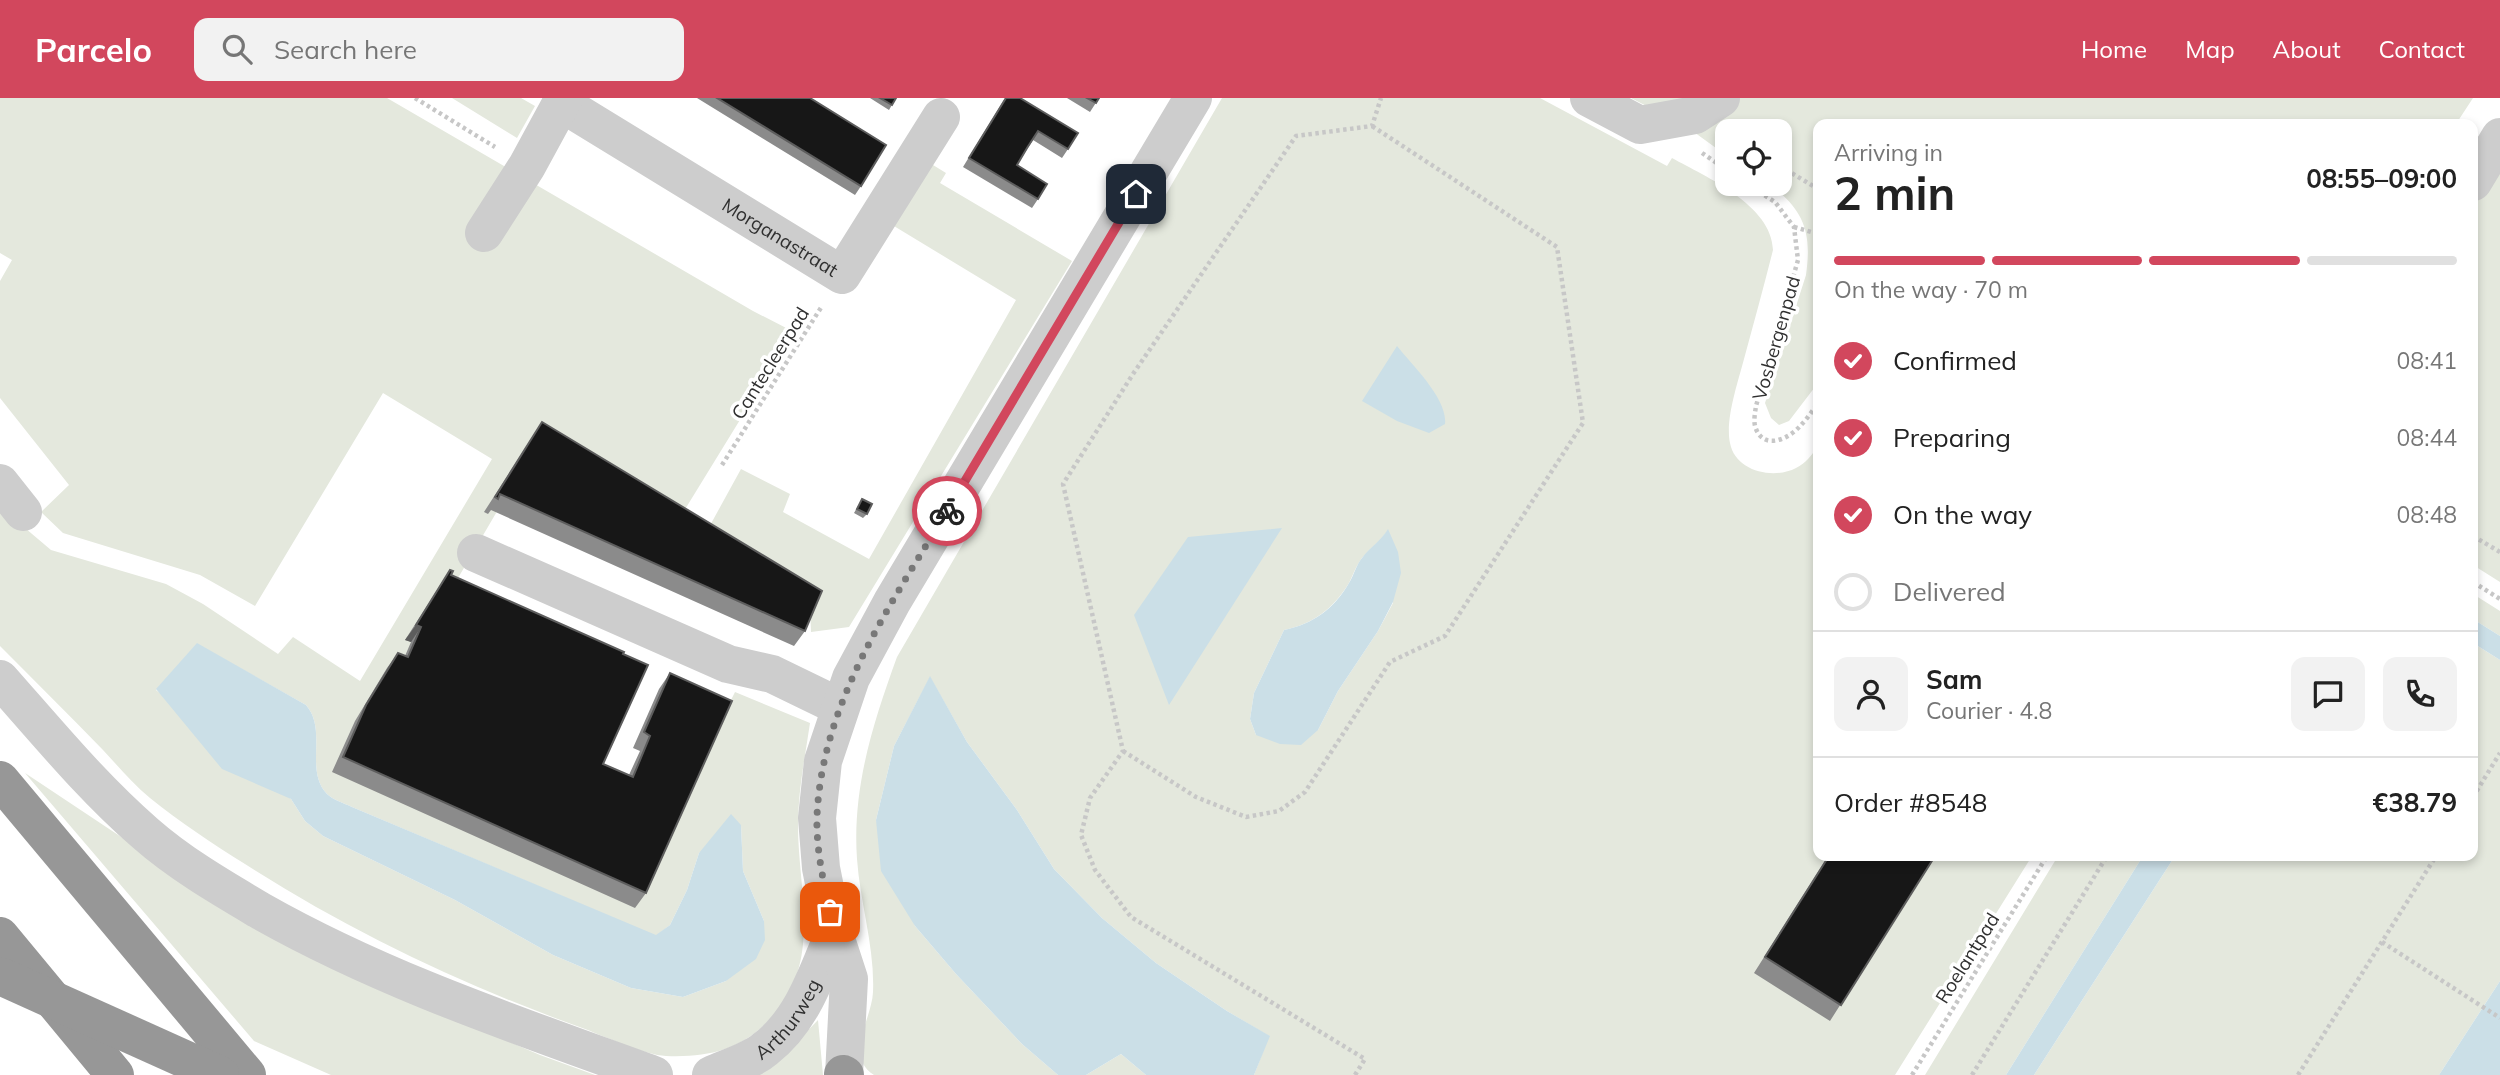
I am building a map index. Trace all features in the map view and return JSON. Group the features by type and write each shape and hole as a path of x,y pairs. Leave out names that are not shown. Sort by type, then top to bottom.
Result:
{"highway":[{"path":"0,780 247,1075"},
{"path":"0,936 114,1075"},
{"path":"0,976 220,1075"}],"street":[{"name":"Arthurweg","path":"844,1075 849,979 834,933 821,868 817,818 823,761 839,707 851,678 892,602 1194,98"},
{"path":"1590,98 1640,125 1695,115 1721,98"},
{"path":"484,233 527,166 563,101"},
{"name":"Morganastraat","path":"563,101 842,275 942,117"},
{"path":"2478,174 2500,137"},
{"path":"0,483 23,512"},
{"path":"475,553 728,664 772,674 839,707"},
{"path":"0,679 86,776 146,834 216,885 365,965 458,1004 654,1075"},
{"name":"Arthurweg","path":"711,1075 764,1051 784,1032 807,997 834,933"}],"path":[{"path":"415,98 527,166"},
{"path":"1372,126 1381,98"},
{"path":"1372,126 1557,247 1583,423 1445,636 1390,662 1305,792 1279,811 1246,817 1196,797 1123,751 1063,484 1133,374 1296,136 1372,126"},
{"path":"1792,173 1813,186"},
{"path":"1766,196 1775,202 1794,226 1813,232"},
{"name":"Vosbergenpad","path":"1794,226 1798,260 1756,406 1755,427 1761,436 1769,441 1781,441 1800,427 1813,410"},
{"name":"Cantecleerpad","path":"722,465 842,275"},
{"path":"2478,539 2500,552"},
{"path":"2478,585 2500,599"},
{"path":"1123,751 1090,798 1081,835 1095,870 1131,917 1365,1059 1355,1075"},
{"path":"2478,789 2500,753"},
{"name":"Roelantpad","path":"1912,1075 2044,861"},
{"path":"1972,1075 2104,861"},
{"path":"2298,1075 2433,861"},
{"path":"2382,942 2500,1018"}],"shaded area":[{"path":"0,98 387,98 753,311 794,332 676,524 537,443 351,761 651,861 735,692 810,723 798,813 804,918 800,963 782,1004 758,1030 732,1046 701,1055 666,1056 647,1052 497,995 368,935 285,889 150,798 0,646 0,498 25,528 51,550 166,584 203,604 278,654 293,637 360,681 492,459 383,393 255,606 200,575 63,533 41,512 69,485 0,398 0,281 12,260 0,253","holes":["197,644 306,705 315,726 320,784 332,798 656,936 670,925 687,890 699,853 741,825 743,871 764,921 726,981 683,997 631,988 553,955 455,900 323,836 305,821 291,799 156,690"]},
{"path":"452,98 521,98 535,106 517,138"},
{"path":"1222,98 1540,98 1667,166 1672,158 1715,182 1715,196 1738,196 1762,219 1770,234 1773,250 1733,401 1729,434 1733,453 1739,460 1766,473 1787,472 1803,464 1813,452 1813,861 2029,861 1895,1075 1254,1075 1269,1036 1156,963 1102,918 1054,869 1017,810 967,742 930,677 894,746 876,820 915,926 1022,1044 1058,1075 874,1075 865,1067 860,1048 872,1003 873,975 859,876 856,833 861,781 872,731 897,657","holes":["1388,530 1393,603 1378,631 1338,691 1318,730 1256,735 1250,719 1254,693 1284,630 1304,624 1329,608 1349,583 1362,558"]},
{"path":"1631,98 2473,98 2459,119 1813,119 1813,390 1789,421 1779,425 1771,418 1765,403 1806,275 1808,260 1803,223 1784,196 1792,196 1792,119 1715,119 1715,147 1687,127"},
{"path":"920,157 946,173 940,183 1072,261 849,627 811,632 810,606 702,540 741,469 790,494 783,512 869,559 1016,300 884,220"},
{"path":"2500,160 2500,582 2478,568 2478,197"},
{"path":"1397,346 1428,383 1441,404 1445,424 1429,433 1397,421 1362,401"},
{"path":"1282,528 1169,705 1134,615 1188,537"},
{"path":"1388,529 1398,552 1401,573 1393,602 1378,631 1338,691 1318,730 1301,745 1280,744 1256,735 1250,719 1254,693 1284,630 1304,624 1329,608 1351,580 1360,561"},
{"path":"2478,597 2500,611 2500,636 2478,622"},
{"path":"2478,622 2500,636 2500,660 2478,646"},
{"path":"197,643 306,705 315,726 320,784 332,798 656,935 670,925 687,890 699,853 731,814 741,825 743,871 764,921 765,940 756,959 726,981 683,997 631,988 553,955 455,900 323,836 305,821 291,799 222,769 156,689"},
{"path":"2478,646 2500,660 2500,981 2439,1075 2034,1075 2172,861 2478,861"},
{"path":"930,676 967,742 1017,810 1054,869 1102,918 1156,963 1227,1011 1270,1036 1254,1075 1146,1075 1121,1054 1086,1075 1058,1075 1022,1044 915,926 881,871 876,820 894,746"},
{"path":"25,773 249,922 378,985 540,1055 595,1075 331,1075 254,1041"},
{"path":"2055,861 2140,861 2006,1075 1925,1075"},
{"path":"2140,861 2172,861 2034,1075 2006,1075"},
{"path":"2500,981 2500,1075 2439,1075"},
{"path":"818,1020 823,1075 754,1075 785,1054"},
{"path":"1121,1054 1146,1075 1086,1075"}],"building":[{"path":"717,98 810,98 886,145 861,186"},
{"path":"880,98 896,98 892,105"},
{"path":"1006,98 1020,98 1078,133 1068,149 1038,131 1027,148 1017,165 1047,184 1038,199 969,158"},
{"path":"542,422 822,591 805,631 500,494 498,499 495,497"},
{"path":"862,499 872,504 867,514 857,509"},
{"path":"450,570 453,571 451,575 648,665 603,764 633,777 650,736 644,732 670,673 732,701 646,893 343,757 366,705 398,653 408,657 421,627 416,625"},
{"path":"1826,861 1932,861 1841,1005 1765,957"}],"way so far":[{"path":"830,912 821,868 817,818 823,761 839,707 851,678 892,602 947,511"}],"route":[{"path":"947,511 1136,194"}]}
